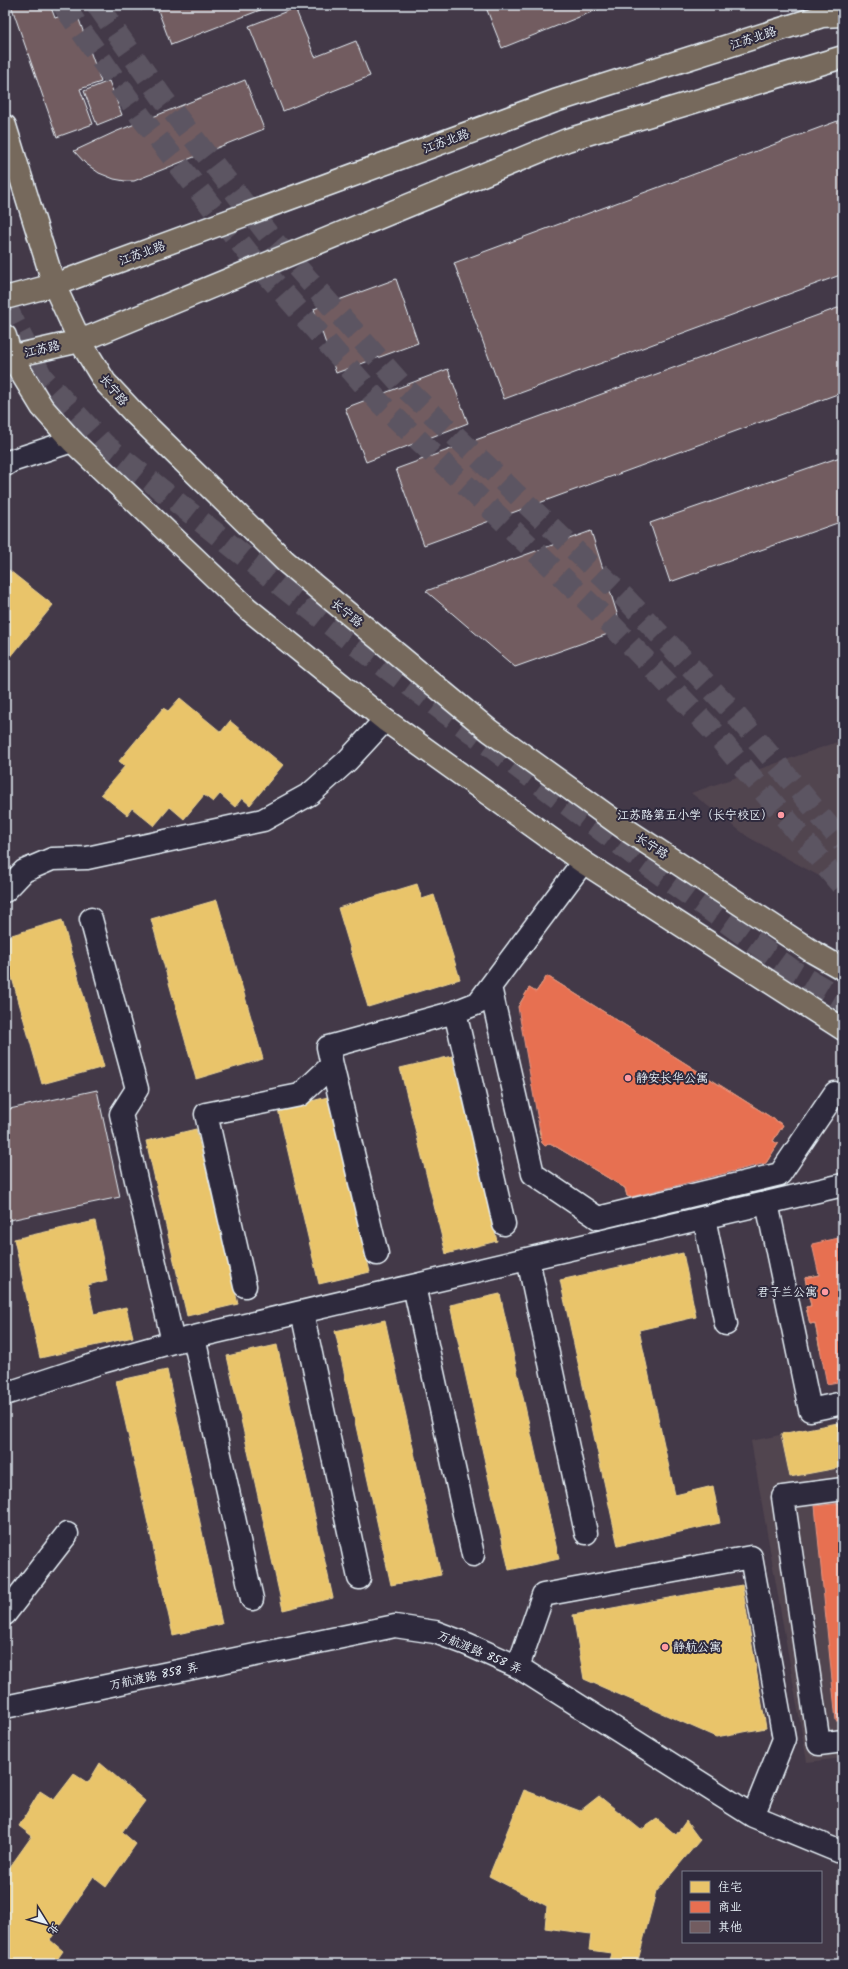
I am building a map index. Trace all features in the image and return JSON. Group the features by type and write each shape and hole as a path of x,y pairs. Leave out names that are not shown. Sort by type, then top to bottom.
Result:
{"main road":[{"name":"江苏北路","path":"54,286 555,101 822,16 843,15"},
{"path":"80,341 567,140 843,56"},
{"name":"长宁路","path":"5,126 54,286 80,341 105,382 286,562 490,731 627,830 814,952 843,969"},
{"path":"5,298 54,286"},
{"name":"江苏路","path":"7,350 80,341"},
{"path":"7,350 42,407 72,441 247,608 385,720 583,862 843,1029"}],"street":[{"path":"5,465 11,461 72,441"},
{"path":"5,891 24,871 52,859 87,858 262,820 310,794 347,761 385,720"},
{"path":"377,1254 328,1047 455,1012 478,1003 583,862"},
{"path":"90,918 137,1089 121,1114 174,1342"},
{"path":"814,952 843,960"},
{"path":"490,987 534,1174 598,1218 780,1174"},
{"path":"455,1012 504,1224"},
{"path":"245,1286 206,1114 300,1095 332,1065"},
{"path":"835,1093 780,1174 776,1200 810,1410 843,1403"},
{"path":"5,1394 102,1362 174,1342 843,1184"},
{"path":"704,1218 726,1324"},
{"path":"528,1259 586,1533"},
{"path":"414,1286 473,1555"},
{"path":"302,1312 359,1578"},
{"path":"194,1338 252,1599"},
{"path":"843,1489 783,1497 819,1744 843,1741"},
{"path":"5,1614 66,1534"},
{"path":"518,1667 544,1595 751,1557 784,1739 753,1816"},
{"name":"万航渡路 858 弄","path":"5,1707 395,1626 435,1632 467,1644 518,1667 753,1816 843,1853"}],"shaded area":[{"name":"江苏路第五小学（长宁校区）","path":"843,740 843,889 748,837 691,793"},
{"path":"843,1422 843,1758 807,1762 751,1441"}],"building: 住宅":[{"path":"5,567 53,605 5,664"},
{"path":"180,698 221,732 230,721 283,765 250,805 242,798 235,807 220,794 213,802 204,795 184,819 170,807 154,826 132,808 127,815 101,794 125,766 119,761 163,708 168,711"},
{"path":"417,884 422,899 434,895 460,979 368,1007 338,908"},
{"path":"217,900 263,1059 196,1079 151,919"},
{"path":"62,920 104,1067 42,1084 5,953 5,937"},
{"name":"静安长华公寓","path":"547,976 783,1125 773,1141 778,1144 766,1163 727,1138 716,1156 721,1159 709,1177 639,1134 634,1141 664,1159 642,1194 630,1197 627,1196 625,1188 550,1143 545,1146 542,1143 539,1130 561,1096 591,1114 595,1107 528,1066 540,1047 546,1050 558,1032 518,1007 529,988 536,992"},
{"path":"452,1056 497,1241 446,1254 400,1068"},
{"path":"328,1097 370,1272 319,1284 278,1109"},
{"path":"196,1129 238,1304 187,1316 146,1141"},
{"path":"95,1221 107,1280 88,1285 94,1314 126,1307 133,1337 40,1358 14,1239"},
{"name":"君子兰公寓","path":"843,1252 843,1345 820,1350 815,1323 810,1324 806,1307 811,1306 805,1278 841,1270 838,1253"},
{"path":"683,1253 696,1317 639,1330 675,1495 713,1486 720,1523 618,1546 560,1280"},
{"path":"500,1294 559,1559 509,1570 450,1305"},
{"path":"385,1320 441,1575 391,1585 335,1331"},
{"path":"277,1345 333,1598 283,1610 227,1356"},
{"path":"167,1370 222,1624 173,1635 116,1381"},
{"path":"843,1422 843,1467 790,1477 781,1434"},
{"name":"静航公寓","path":"742,1585 766,1728 716,1737 584,1679 573,1615"},
{"path":"100,1763 145,1801 122,1832 136,1844 106,1887 93,1877 50,1940 63,1951 54,1964 5,1964 5,1874 32,1836 19,1826 40,1791 54,1800 74,1774 88,1783"},
{"path":"524,1790 580,1811 599,1796 641,1830 657,1819 676,1835 686,1821 700,1840 656,1892 637,1964 608,1964 611,1953 589,1950 591,1934 545,1928 547,1906 489,1876"}],"building: 商业":[{"name":"静安长华公寓","path":"547,976 783,1125 773,1141 778,1144 766,1163 630,1197 627,1196 625,1188 550,1143 545,1146 542,1143 518,1007 529,988 536,992"},
{"name":"君子兰公寓","path":"843,1237 843,1381 827,1384 815,1323 810,1324 806,1307 811,1306 805,1278 819,1275 812,1244"},
{"path":"843,1503 843,1720 836,1721 815,1506"}],"building: 其他":[{"path":"11,5 50,5 55,18 76,11 101,82 80,89 93,124 57,137"},
{"path":"139,5 153,5 141,10"},
{"path":"156,5 273,5 171,45"},
{"path":"485,5 609,5 502,48"},
{"path":"295,8 315,57 356,41 370,76 283,111 249,26"},
{"path":"245,80 264,129 134,181 114,179 99,173 85,163 74,151 115,132"},
{"path":"109,81 122,115 97,125 84,91"},
{"path":"843,119 843,274 504,399 454,263"},
{"path":"396,279 418,343 336,373 314,309"},
{"path":"843,306 843,392 424,545 396,469"},
{"path":"448,369 468,423 366,462 345,408"},
{"path":"843,456 843,521 670,582 650,523"},
{"path":"591,531 622,629 515,667 426,591"},
{"path":"97,1090 120,1197 5,1221 5,1110"}],"tunnel":[{"path":"63,5 141,117 249,254 381,404 606,619 714,732 843,887"},
{"path":"97,5 164,100 270,237 401,384 626,599 735,714 843,843"},
{"path":"5,305 42,377 104,444 348,639 634,855 792,970 843,1000"}],"place":[{"name":"江苏路第五小学（长宁校区）","path":"781,815"},
{"name":"静安长华公寓","path":"628,1078"},
{"name":"君子兰公寓","path":"825,1292"},
{"name":"静航公寓","path":"665,1647"}]}
